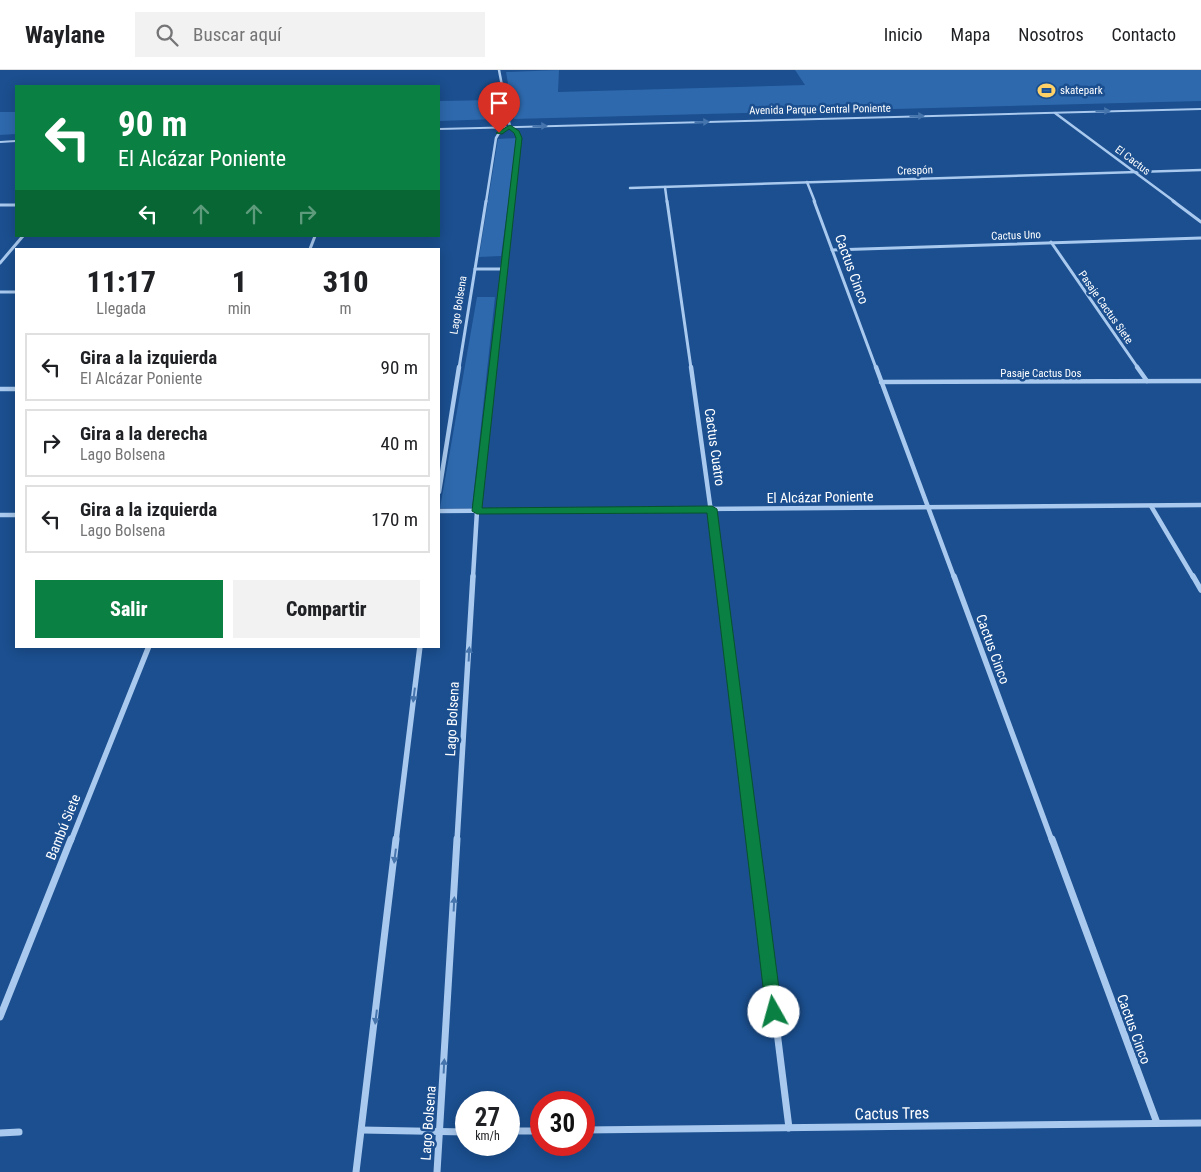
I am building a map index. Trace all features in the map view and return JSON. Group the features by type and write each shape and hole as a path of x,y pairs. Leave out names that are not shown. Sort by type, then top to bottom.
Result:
{"street":[{"name":"Lago Bolsena","path":"437,1172 477,511 519,138 517,132 510,127 499,70"},
{"name":"Avenida Parque Central Poniente","path":"440,129 1201,108"},
{"name":"El Cactus","path":"1055,113 1201,222"},
{"name":"Lago Bolsena","path":"440,486 496,138 499,133 510,127"},
{"path":"0,142 15,141"},
{"name":"Crespón","path":"630,188 1201,170"},
{"name":"Cactus Cinco","path":"807,182 1157,1123"},
{"name":"Cactus Cuatro","path":"665,187 712,509 789,1128"},
{"path":"0,206 15,205"},
{"path":"0,263 22,237"},
{"name":"Cactus Uno","path":"832,250 1201,238"},
{"name":"Pasaje Cactus Siete","path":"1051,242 1147,381"},
{"name":"Lago Bolsena","path":"475,269 504,269"},
{"path":"0,292 15,292"},
{"name":"Pasaje Cactus Dos","path":"882,382 1201,381"},
{"path":"0,389 15,389"},
{"name":"El Alcázar Poniente","path":"440,512 1201,505"},
{"path":"1151,506 1201,590"},
{"path":"0,515 15,515"},
{"name":"Bambú Siete","path":"0,1017 148,648"},
{"path":"356,1172 420,648"},
{"name":"Cactus Tres","path":"595,1130 1201,1123"},
{"path":"362,1130 455,1132"},
{"path":"0,1133 19,1132"}],"shaded area":[{"path":"559,70 558,92 805,85 795,70 1201,70 1201,101 514,119 506,72"},
{"path":"498,100 497,119 440,121 440,101"},
{"path":"0,112 15,112 15,134 0,135"},
{"path":"517,138 501,256 479,257 498,139"},
{"path":"477,297 495,297 472,508 440,508"}],"place":[{"name":"skatepark","path":"1046,90"}],"route":[{"path":"499,133 510,127 517,132 519,138 477,511 712,509 774,1012"}]}
